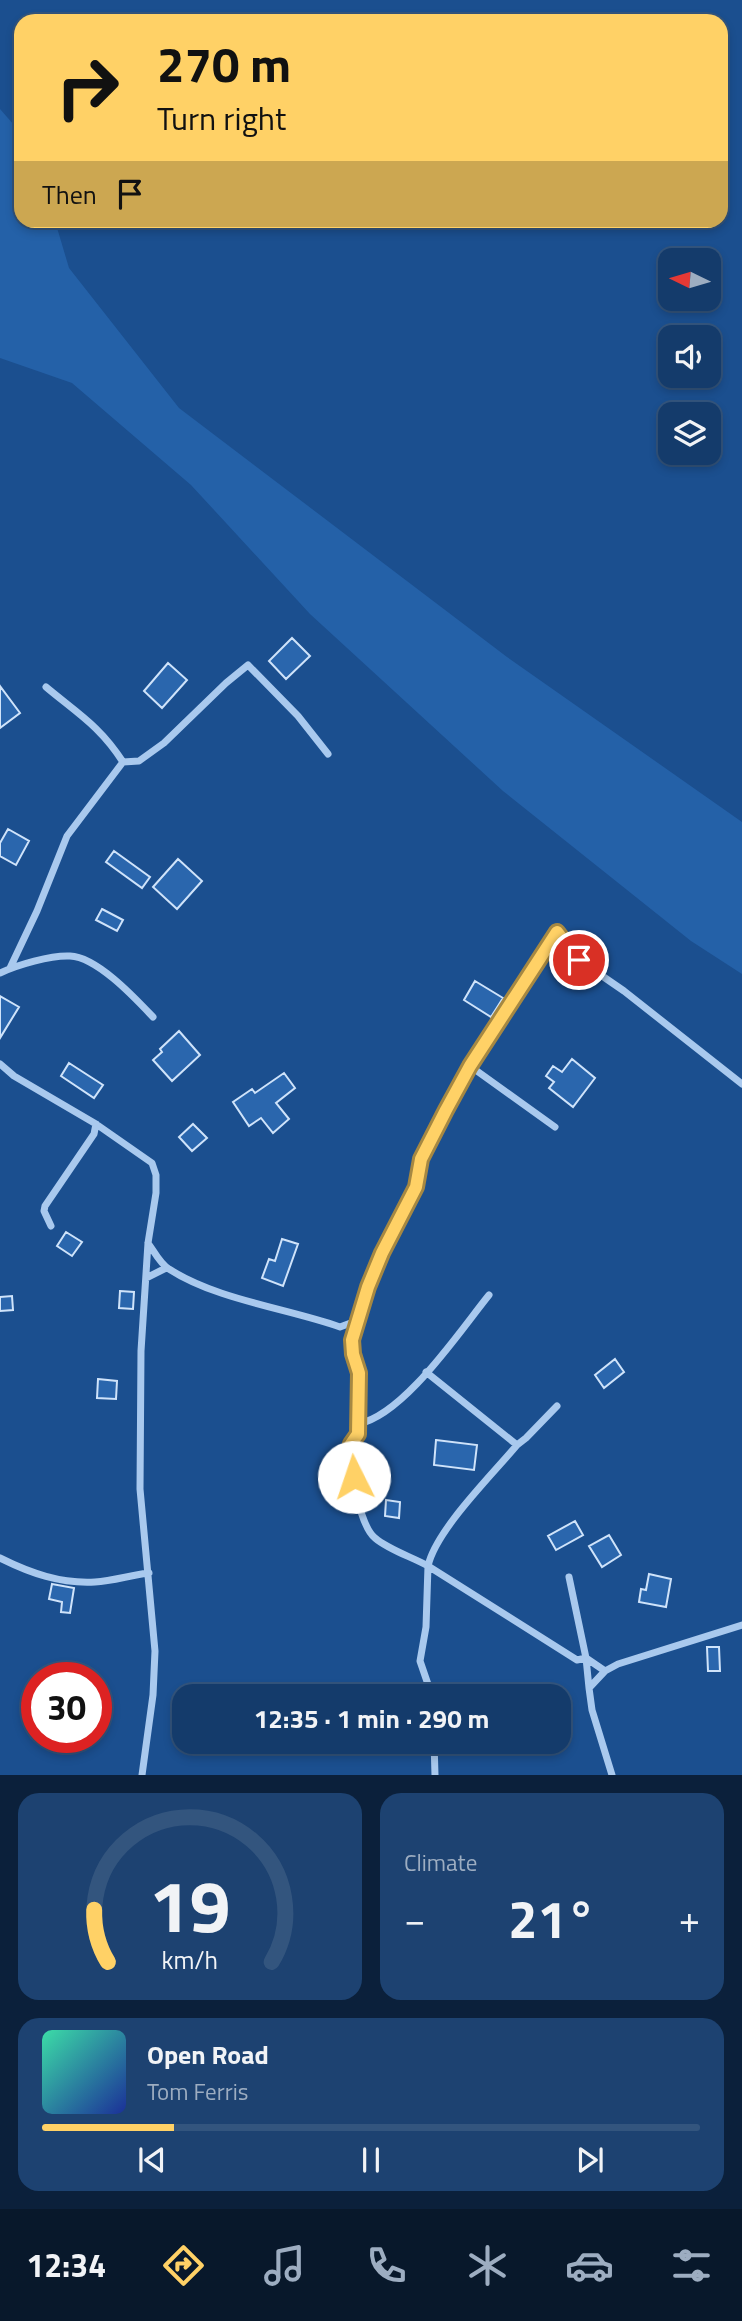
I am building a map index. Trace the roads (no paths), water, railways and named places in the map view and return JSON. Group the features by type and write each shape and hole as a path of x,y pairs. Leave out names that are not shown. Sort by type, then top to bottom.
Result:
{"street":[{"path":"10,968 37,911 67,835 123,762 139,761 164,743 248,665 298,716 328,754"},
{"path":"46,687 91,721 123,762"},
{"path":"605,1671 586,1658 578,1660 428,1566 374,1538 365,1525 350,1458 351,1444 358,1434 359,1373 352,1340 356,1321 382,1253 416,1187 421,1159 470,1066 557,932 579,960 624,991 742,1084"},
{"path":"0,973 10,968 62,957 80,958 117,982 153,1017"},
{"path":"0,1064 14,1076 96,1124 152,1163 156,1175 156,1193 148,1243 141,1351 140,1489 155,1651 153,1695 142,1775"},
{"path":"470,1066 555,1127"},
{"path":"51,1226 44,1206 94,1134 96,1124"},
{"path":"148,1243 166,1268 225,1294 340,1327 352,1340"},
{"path":"146,1278 166,1268"},
{"path":"358,1424 370,1422 394,1406 426,1372 489,1295"},
{"path":"340,1327 356,1321"},
{"path":"426,1372 517,1444"},
{"path":"428,1684 420,1661 426,1627 428,1566 431,1555 446,1529 517,1444 557,1406"},
{"path":"0,1558 58,1581 97,1583 149,1573"},
{"path":"569,1577 586,1658 592,1710 612,1775"},
{"path":"589,1688 605,1671 646,1654 742,1625"},
{"path":"434,1754 435,1775"}]}
